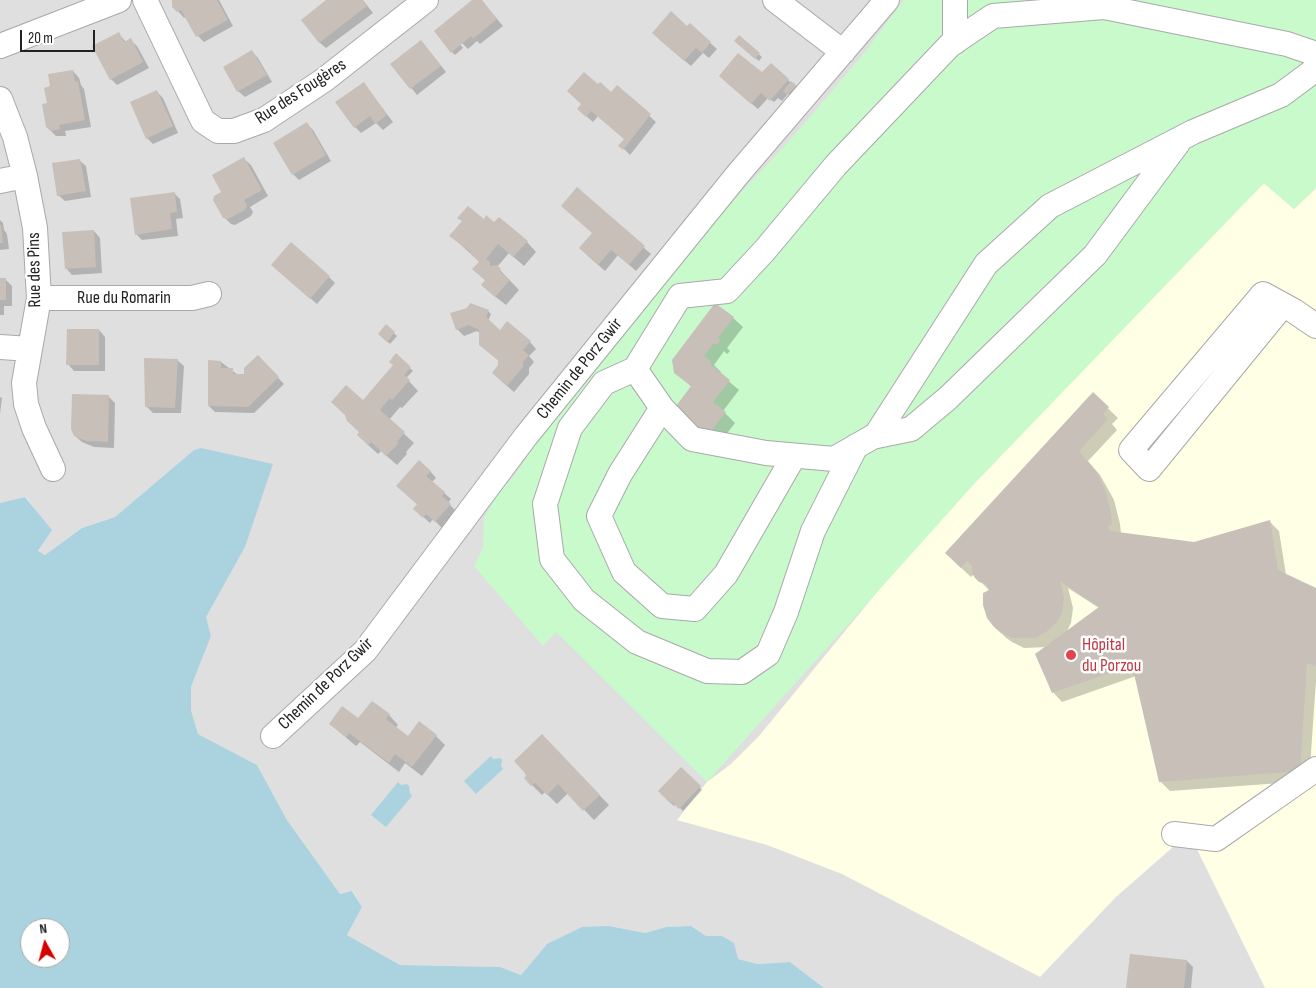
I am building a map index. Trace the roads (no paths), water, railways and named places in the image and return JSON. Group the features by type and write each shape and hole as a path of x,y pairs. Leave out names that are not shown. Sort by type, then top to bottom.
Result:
{"street":[{"path":"0,46 118,0"},
{"name":"Rue des Fougères","path":"145,0 203,121 218,130 234,131 264,120 324,80 426,0"},
{"path":"775,0 843,52"},
{"name":"Chemin de Porz Gwir","path":"272,736 365,651 526,436 732,181 887,0"},
{"path":"955,0 955,42"},
{"path":"1182,138 1095,255 948,398 911,429 864,442 813,531 786,612 768,654 742,672 707,671 637,642 584,600 552,559 545,504 570,428 604,383 635,369 680,296 727,291 766,250 836,166 950,45 993,16 1104,7 1287,44 1316,54"},
{"path":"635,369 662,408 692,438 766,453 834,459 876,435 986,264 1050,206 1182,138 1281,96 1316,69"},
{"name":"Rue des Pins","path":"0,99 15,137 35,228 39,298 24,383 26,404 34,428 53,468"},
{"path":"0,181 25,176"},
{"name":"Rue du Romarin","path":"39,298 192,298 209,294"},
{"path":"1273,299 1148,469 1130,450 1273,299"},
{"path":"1273,299 1316,326"},
{"path":"0,347 30,349"},
{"path":"662,408 620,474 599,516 624,572 662,606 695,610 726,574 794,456"},
{"path":"1174,834 1216,839 1316,768"}],"water":[{"path":"201,448 273,464 245,547 206,617 211,636 191,687 191,710 198,734 257,765 287,820 340,894 352,891 362,907 347,935 400,965 500,967 521,975 547,944 582,927 609,926 645,933 666,927 691,926 706,936 722,936 734,943 738,959 758,964 790,962 824,988 0,988 0,503 25,497 52,530 38,551 45,555 82,528 115,517 194,450"},
{"path":"491,756 493,759 501,758 503,769 476,794 464,781"},
{"path":"398,782 401,785 407,784 409,786 412,796 386,827 371,815"}],"place":[{"name":"Hôpital du Porzou","path":"1071,655"}]}
